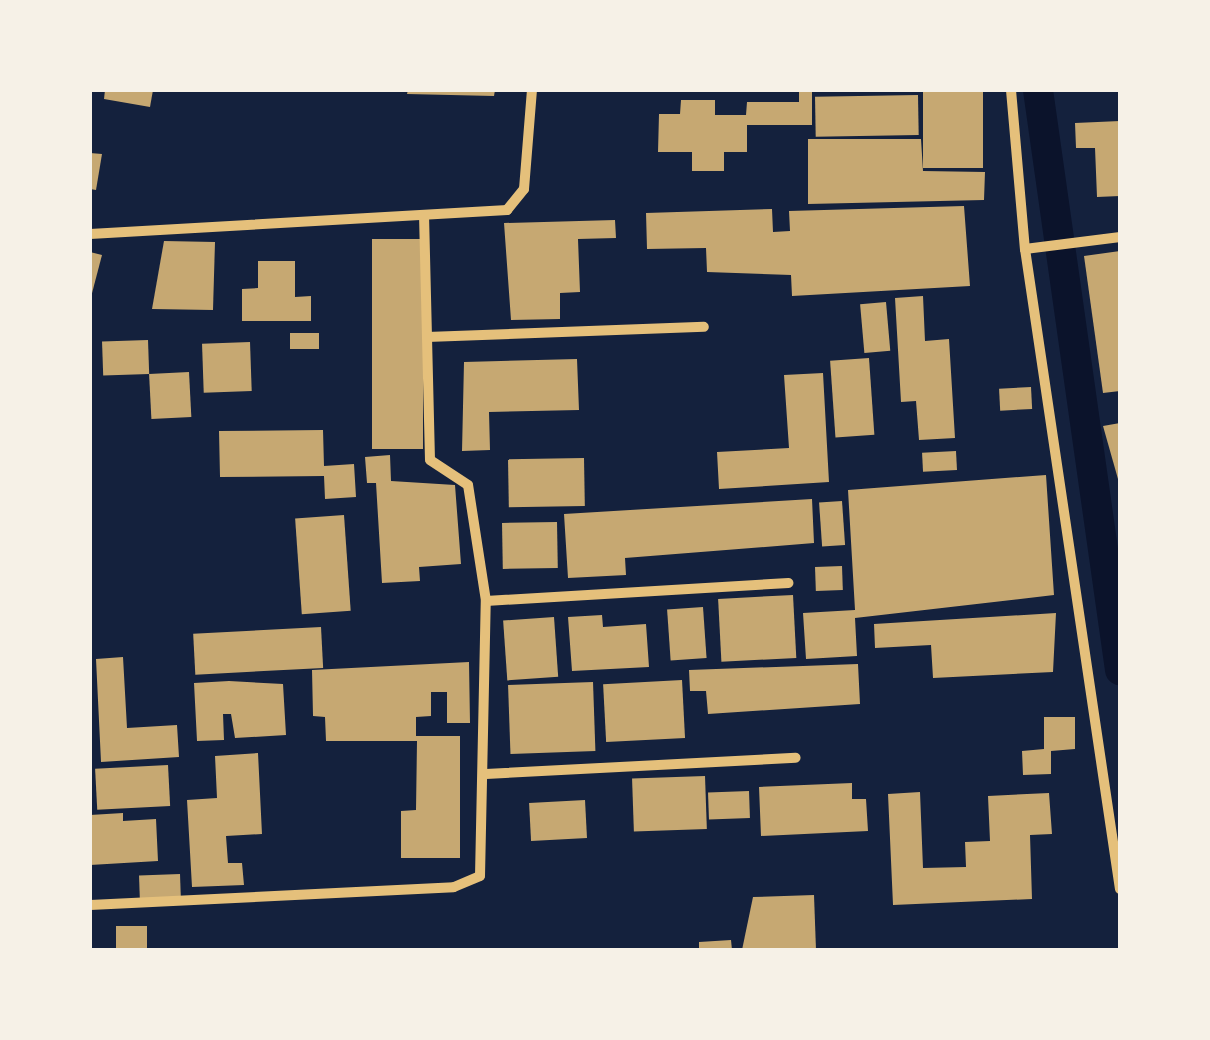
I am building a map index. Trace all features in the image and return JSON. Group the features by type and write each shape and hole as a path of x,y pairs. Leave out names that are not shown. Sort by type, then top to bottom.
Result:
{"street":[{"path":"90,234 424,215 516,202 532,90"},
{"path":"1011,90 1025,249 1120,889"},
{"path":"90,905 470,885 480,876 486,774 486,601 468,485 434,471 430,460 424,215"},
{"path":"1025,249 1120,237"},
{"path":"427,337 704,326"},
{"path":"486,601 788,584"},
{"path":"486,774 796,758"}],"building":[{"path":"105,90 153,90 150,107 104,99"},
{"path":"408,90 495,90 494,96 407,94"},
{"path":"799,90 812,90 812,125 747,125 747,152 724,152 724,171 692,171 692,152 658,152 659,114 680,114 681,100 715,100 715,115 746,115 747,102 799,102"},
{"path":"923,90 983,90 983,168 923,168"},
{"path":"918,95 919,135 816,137 815,97"},
{"path":"1120,121 1120,196 1097,197 1095,148 1076,148 1075,123"},
{"path":"808,139 921,139 923,171 985,172 984,200 808,204"},
{"path":"90,153 102,154 96,190 90,189"},
{"path":"964,206 970,286 792,296 791,275 707,272 706,248 647,249 646,213 772,209 773,232 790,231 789,211"},
{"path":"615,220 616,238 578,239 580,292 560,293 560,319 511,320 504,223"},
{"path":"372,239 423,239 423,449 372,449"},
{"path":"164,241 215,242 213,310 152,309"},
{"path":"1120,251 1120,391 1103,393 1084,256"},
{"path":"90,252 102,255 91,297 90,297"},
{"path":"258,261 295,261 295,297 311,296 311,321 242,321 242,289 258,288"},
{"path":"923,296 925,341 949,339 955,438 919,440 916,401 901,402 895,298"},
{"path":"886,302 890,351 864,353 860,304"},
{"path":"290,333 319,333 319,349 290,349"},
{"path":"148,340 149,374 103,376 102,342"},
{"path":"250,342 252,391 204,393 202,344"},
{"path":"869,358 874,435 835,438 830,361"},
{"path":"577,359 579,410 489,412 490,450 462,451 464,362"},
{"path":"189,372 191,417 151,419 149,374"},
{"path":"823,373 829,482 719,489 717,452 789,448 784,375"},
{"path":"1031,387 1032,409 1000,411 999,389"},
{"path":"1120,423 1120,479 1118,479 1103,426"},
{"path":"323,430 324,466 354,464 356,497 325,499 324,476 220,477 219,431"},
{"path":"956,451 957,470 923,472 922,453"},
{"path":"390,455 391,481 455,485 461,564 419,567 420,581 382,583 376,483 367,483 365,457"},
{"path":"584,458 585,506 509,507 508,459"},
{"path":"1046,475 1054,595 855,618 857,656 806,659 803,613 855,610 848,490"},
{"path":"812,499 814,543 625,558 626,575 568,578 564,514"},
{"path":"842,501 845,545 822,546 819,503"},
{"path":"344,515 351,611 302,614 295,518"},
{"path":"557,522 558,568 503,569 502,523"},
{"path":"842,566 843,590 816,591 815,567"},
{"path":"793,595 796,658 721,662 718,599"},
{"path":"703,607 707,658 671,660 667,610"},
{"path":"1056,613 1053,672 933,678 931,645 875,648 874,624"},
{"path":"602,615 603,627 646,624 649,667 572,671 568,617"},
{"path":"554,617 558,677 507,680 503,621"},
{"path":"321,627 323,668 195,675 193,634"},
{"path":"123,657 127,728 177,725 179,757 101,762 96,659"},
{"path":"469,662 470,723 447,723 447,692 431,692 431,716 416,717 416,736 460,736 460,858 401,858 401,811 416,810 417,741 326,741 325,717 313,716 312,670"},
{"path":"858,664 860,704 708,714 706,691 690,691 689,670"},
{"path":"682,680 685,738 606,742 603,684"},
{"path":"593,682 595,751 510,754 508,685"},
{"path":"194,683 283,684 286,735 235,738 231,714 223,714 224,740 197,741"},
{"path":"1044,717 1075,717 1075,749 1051,751 1051,774 1023,775 1022,751 1044,749"},
{"path":"258,753 262,834 226,836 228,863 242,863 244,885 192,887 187,800 217,798 215,756"},
{"path":"168,765 170,806 97,810 95,769"},
{"path":"705,776 707,829 634,832 632,779"},
{"path":"852,783 852,799 866,799 868,831 761,836 759,787"},
{"path":"749,791 750,818 709,819 708,792"},
{"path":"920,792 923,868 966,867 965,842 990,841 988,796 1049,793 1052,834 1030,835 1032,899 893,905 888,794"},
{"path":"585,800 587,838 531,841 529,803"},
{"path":"123,813 123,821 156,819 158,861 90,865 90,815"},
{"path":"180,874 181,897 140,898 139,875"},
{"path":"814,895 816,950 742,950 753,897"},
{"path":"116,926 147,926 147,950 116,950"},
{"path":"731,940 732,950 699,950 699,942"}],"waterway":[{"path":"1038,90 1120,670"}]}
